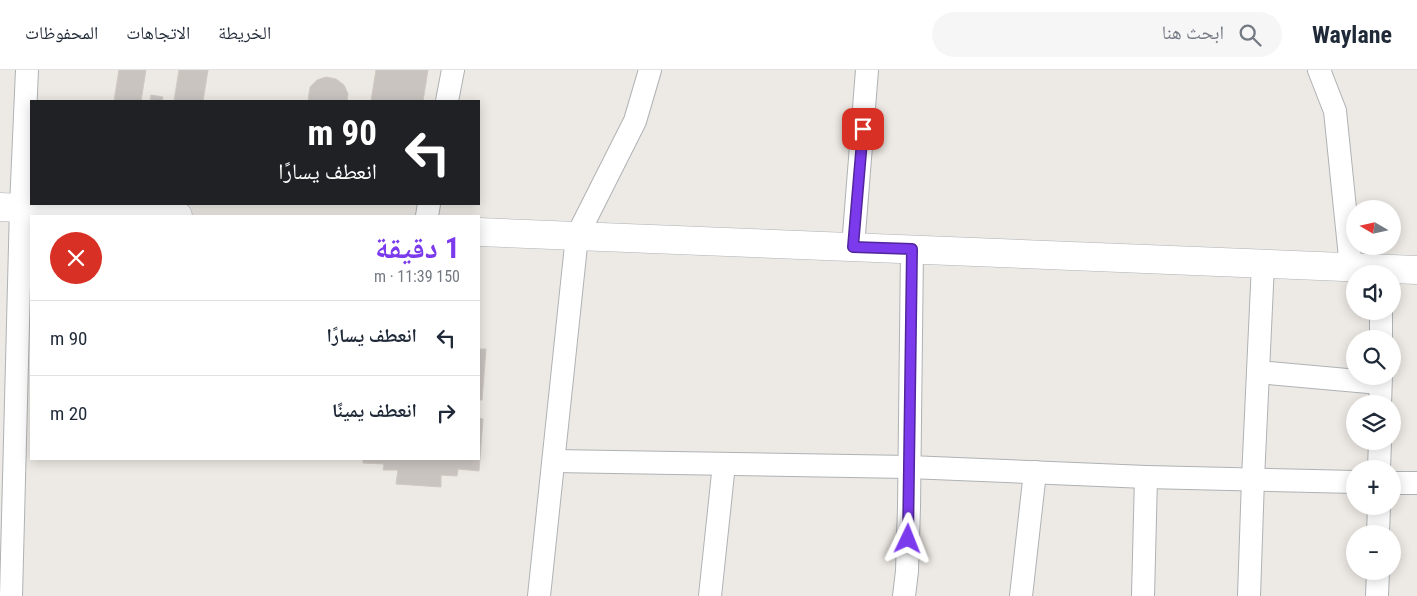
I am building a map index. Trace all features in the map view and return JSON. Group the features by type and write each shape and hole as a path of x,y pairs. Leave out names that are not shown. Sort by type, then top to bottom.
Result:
{"street":[{"path":"11,596 18,294 10,207 27,70"},
{"path":"447,100 453,70"},
{"path":"539,596 577,236 634,121 650,70"},
{"path":"853,247 867,70"},
{"path":"1319,70 1335,111 1351,265"},
{"path":"10,207 159,215"},
{"path":"480,232 1346,267"},
{"path":"904,596 908,562 912,249"},
{"path":"1249,596 1252,479 1263,264"},
{"path":"1401,270 1417,270"},
{"path":"18,294 30,311"},
{"path":"1258,372 1380,388"},
{"path":"554,461 909,467 1146,477 1346,482"},
{"path":"710,596 724,464"},
{"path":"1021,596 1035,472"},
{"path":"1143,596 1146,477"},
{"path":"1401,482 1417,483"},
{"path":"1377,596 1378,580"}],"building":[{"path":"119,70 146,70 141,100 114,100"},
{"path":"179,70 208,70 203,100 174,100"},
{"path":"376,70 428,70 423,100 371,100"},
{"path":"326,77 336,79 344,85 348,94 347,100 308,100 310,87 317,80"},
{"path":"151,95 163,97 162,100 150,100"},
{"path":"480,349 486,349 482,400 480,400"},
{"path":"480,418 483,419 480,458"},
{"path":"363,460 480,460 479,471 458,469 457,476 441,475 441,487 396,484 398,470 383,470 384,464 363,463"}],"route":[{"path":"863,129 853,247 912,249 908,539"}]}
